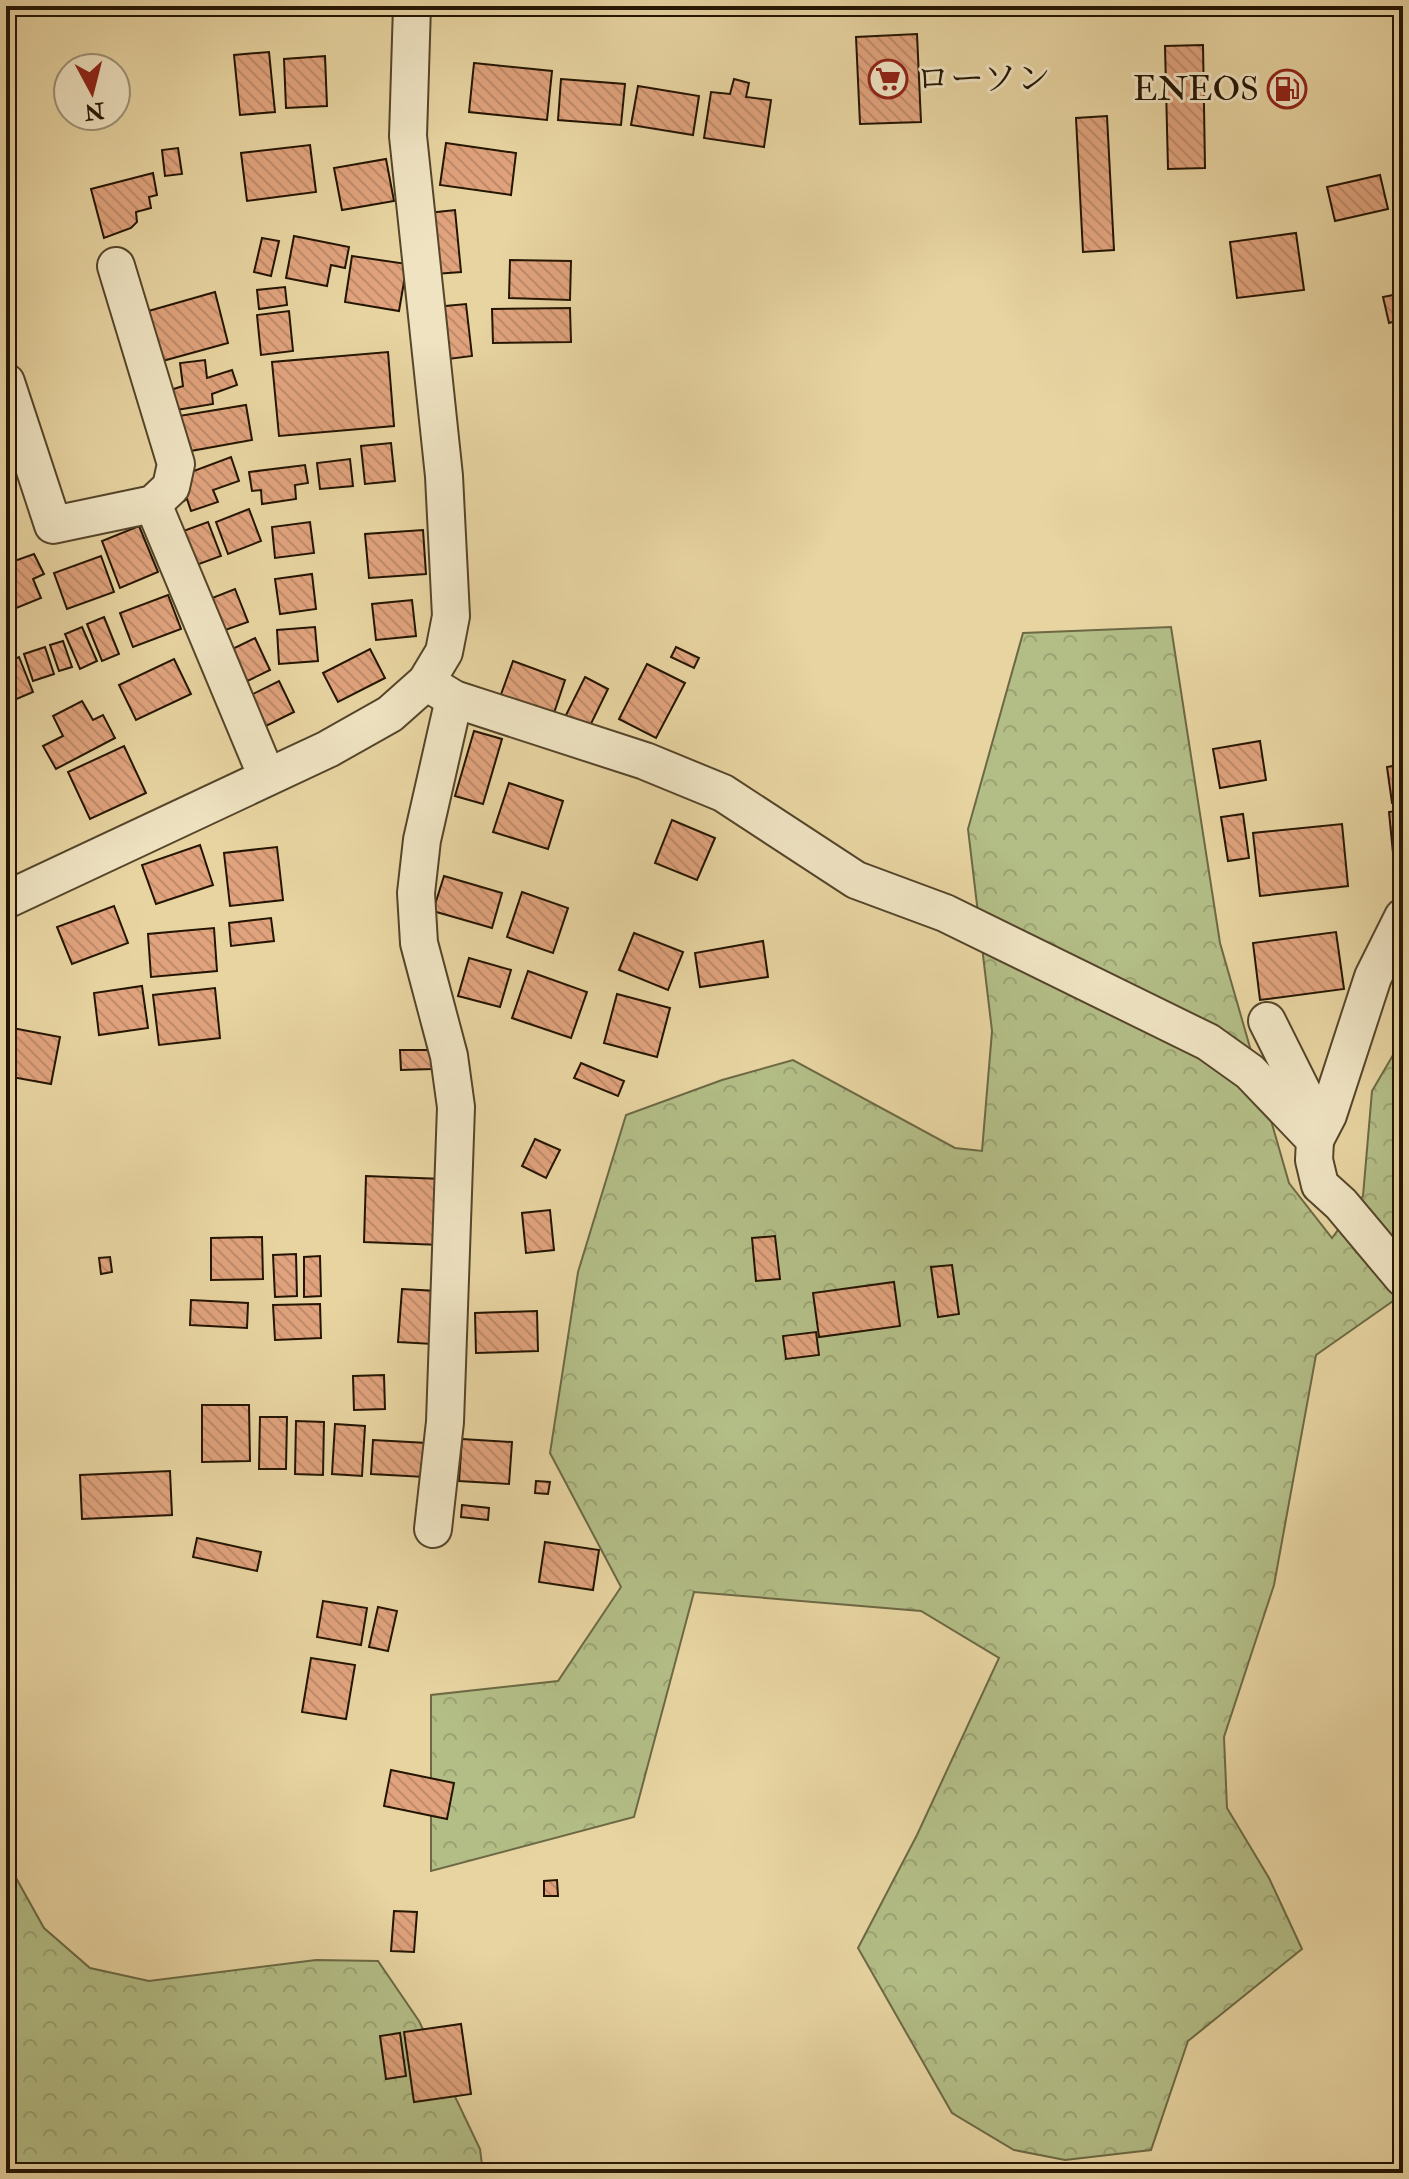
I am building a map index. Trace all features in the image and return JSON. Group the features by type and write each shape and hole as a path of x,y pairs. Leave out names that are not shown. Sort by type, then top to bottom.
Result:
{"street":[{"path":"412,6 408,136 444,476 451,616 444,652 416,893 419,943 449,1056 456,1107 445,1422 433,1529"},
{"path":"6,382 53,525 153,504 171,487 176,464 116,266"},
{"path":"153,504 267,777"},
{"path":"6,900 328,749 440,690 645,761 723,793 856,880 945,913 1208,1042 1250,1072 1315,1140"},
{"path":"1315,1140 1328,1115 1373,977 1403,917"},
{"path":"1267,1021 1310,1107 1315,1140 1314,1160 1320,1185 1341,1204 1403,1278"}],"green space":[{"path":"1171,627 1220,943 1289,1183 1332,1238 1363,1196 1372,1091 1403,1038 1403,1294 1316,1355 1274,1585 1224,1737 1227,1808 1269,1878 1302,1949 1188,2041 1151,2150 1065,2160 1014,2150 952,2113 858,1948 917,1835 999,1658 921,1611 694,1592 634,1817 431,1871 431,1695 558,1681 621,1587 550,1453 578,1272 626,1115 722,1080 793,1060 955,1148 982,1151 992,1031 968,829 1023,633"},
{"path":"6,1860 44,1928 90,1968 149,1981 316,1960 378,1961 419,2021 480,2149 483,2173 6,2173"}],"building":[{"name":"ローソン","path":"917,34 921,122 860,124 856,37"},
{"path":"1203,45 1205,168 1168,169 1165,46"},
{"path":"269,52 275,112 240,115 234,55"},
{"path":"325,56 327,106 286,108 284,59"},
{"path":"474,63 552,71 547,120 469,112"},
{"path":"561,79 625,84 621,125 558,120"},
{"path":"734,79 749,83 746,97 771,100 764,147 704,138 711,92 730,94"},
{"path":"638,86 699,96 693,135 631,125"},
{"path":"1107,116 1114,250 1083,252 1076,118"},
{"path":"446,143 516,153 511,195 440,185"},
{"path":"310,145 316,192 247,201 241,153"},
{"path":"178,148 182,174 165,176 162,150"},
{"path":"386,159 394,201 342,210 334,168"},
{"path":"153,173 157,195 149,197 151,208 136,212 137,222 131,228 104,238 91,189"},
{"path":"1380,175 1388,209 1335,221 1327,187"},
{"path":"455,210 461,272 435,274 428,213"},
{"path":"1296,233 1304,290 1237,298 1230,242"},
{"path":"294,236 349,247 345,268 331,265 327,286 286,278"},
{"path":"262,238 279,241 271,276 254,272"},
{"path":"352,256 407,264 399,311 345,302"},
{"path":"510,260 571,261 570,300 509,298"},
{"path":"285,287 287,305 259,309 257,290"},
{"path":"215,292 228,343 159,362 145,312"},
{"path":"1403,293 1403,319 1389,323 1383,297"},
{"path":"466,304 472,356 441,360 435,307"},
{"path":"570,308 571,342 493,343 492,309"},
{"path":"289,311 293,351 261,355 257,315"},
{"path":"388,352 394,426 279,436 272,362"},
{"path":"205,360 207,378 232,370 237,385 212,394 213,404 164,412 161,393 183,386 180,363"},
{"path":"246,405 252,440 185,452 179,416"},
{"path":"391,443 395,481 365,484 361,446"},
{"path":"231,457 239,481 213,490 218,502 191,511 175,478"},
{"path":"350,459 353,486 320,489 317,463"},
{"path":"305,465 308,483 295,485 296,499 262,504 261,490 252,491 249,472"},
{"path":"249,509 261,541 228,554 216,522"},
{"path":"208,522 221,556 188,568 175,534"},
{"path":"310,522 314,553 275,558 272,527"},
{"path":"139,526 158,572 120,588 102,541"},
{"path":"423,530 426,574 369,578 365,534"},
{"path":"34,554 44,574 33,579 41,598 9,611 6,604 6,564"},
{"path":"101,556 114,592 67,609 54,573"},
{"path":"312,574 316,609 280,614 275,579"},
{"path":"235,589 248,622 214,634 202,602"},
{"path":"168,595 181,629 133,647 120,613"},
{"path":"412,600 416,636 376,640 372,604"},
{"path":"104,617 119,654 102,661 87,624"},
{"path":"82,627 97,661 80,669 65,634"},
{"path":"315,627 318,661 279,664 277,630"},
{"path":"255,638 270,670 237,686 222,654"},
{"path":"63,641 72,667 59,671 50,645"},
{"path":"45,647 54,674 33,681 24,654"},
{"path":"676,647 699,658 694,668 671,657"},
{"path":"370,649 385,678 338,702 323,673"},
{"path":"19,657 33,692 12,701 6,685 6,663"},
{"path":"174,659 191,694 136,720 119,685"},
{"path":"513,661 565,680 552,719 499,700"},
{"path":"647,664 685,683 656,738 619,719"},
{"path":"585,677 608,689 584,738 560,727"},
{"path":"279,681 294,712 260,729 245,698"},
{"path":"82,701 93,720 103,715 115,738 56,769 43,746 63,736 53,716"},
{"path":"474,731 502,739 483,804 455,796"},
{"path":"1260,741 1266,780 1220,788 1213,749"},
{"path":"124,746 146,793 90,819 68,772"},
{"path":"1403,764 1403,802 1392,803 1387,767"},
{"path":"509,783 563,801 548,849 493,832"},
{"path":"1403,810 1403,863 1394,863 1389,812"},
{"path":"1243,814 1249,858 1228,861 1221,817"},
{"path":"672,820 715,838 697,880 655,863"},
{"path":"1342,824 1348,886 1260,896 1253,833"},
{"path":"200,845 213,885 156,904 142,865"},
{"path":"277,847 283,900 230,906 224,853"},
{"path":"444,876 502,893 492,928 433,911"},
{"path":"522,892 568,908 553,953 507,937"},
{"path":"114,906 128,943 72,964 57,927"},
{"path":"271,918 274,941 231,946 229,923"},
{"path":"214,928 217,971 151,977 148,934"},
{"path":"1336,932 1344,989 1260,1000 1253,943"},
{"path":"634,933 683,952 668,990 619,970"},
{"path":"763,941 768,977 700,987 695,953"},
{"path":"469,958 511,970 500,1007 458,996"},
{"path":"528,971 587,992 571,1038 512,1018"},
{"path":"142,986 148,1028 99,1035 94,993"},
{"path":"215,988 220,1038 159,1045 153,995"},
{"path":"617,994 670,1008 657,1057 604,1043"},
{"path":"7,1027 60,1037 51,1084 6,1076"},
{"path":"400,1050 431,1050 432,1069 401,1070"},
{"path":"581,1063 624,1081 618,1096 574,1078"},
{"path":"535,1139 560,1150 546,1178 522,1166"},
{"path":"366,1176 443,1179 441,1245 364,1242"},
{"path":"550,1210 554,1250 526,1253 522,1213"},
{"path":"775,1236 780,1279 756,1281 752,1238"},
{"path":"262,1237 263,1279 211,1280 211,1238"},
{"path":"296,1254 297,1296 275,1297 273,1255"},
{"path":"320,1256 321,1296 304,1297 304,1257"},
{"path":"110,1257 112,1272 101,1274 99,1258"},
{"path":"952,1265 959,1314 938,1317 931,1267"},
{"path":"894,1282 900,1326 819,1337 813,1293"},
{"path":"402,1289 437,1291 433,1344 398,1342"},
{"path":"191,1300 248,1303 247,1328 190,1325"},
{"path":"320,1304 321,1338 275,1340 273,1305"},
{"path":"537,1311 538,1351 476,1353 475,1313"},
{"path":"816,1332 819,1355 786,1359 783,1336"},
{"path":"384,1375 385,1409 354,1410 353,1376"},
{"path":"202,1405 249,1405 250,1461 202,1462"},
{"path":"260,1417 287,1417 286,1469 259,1469"},
{"path":"296,1421 324,1422 323,1475 295,1474"},
{"path":"335,1424 365,1426 362,1476 332,1474"},
{"path":"462,1439 512,1442 509,1484 459,1481"},
{"path":"373,1440 427,1443 425,1477 371,1474"},
{"path":"170,1471 172,1515 82,1519 80,1475"},
{"path":"536,1481 550,1482 548,1494 535,1493"},
{"path":"462,1505 489,1508 488,1520 461,1517"},
{"path":"197,1538 261,1552 257,1571 193,1557"},
{"path":"545,1542 599,1550 593,1590 539,1582"},
{"path":"323,1601 367,1608 361,1645 317,1637"},
{"path":"378,1607 397,1611 388,1651 369,1647"},
{"path":"311,1658 355,1665 346,1719 302,1712"},
{"path":"391,1770 454,1783 447,1819 384,1806"},
{"path":"557,1880 558,1896 544,1896 544,1881"},
{"path":"394,1911 417,1912 414,1952 391,1951"},
{"path":"461,2024 471,2094 414,2102 404,2032"},
{"path":"400,2033 406,2076 386,2079 380,2036"}],"place":[{"name":"ローソン","path":"888,79"},
{"name":"ENEOS","path":"1287,89"}]}
